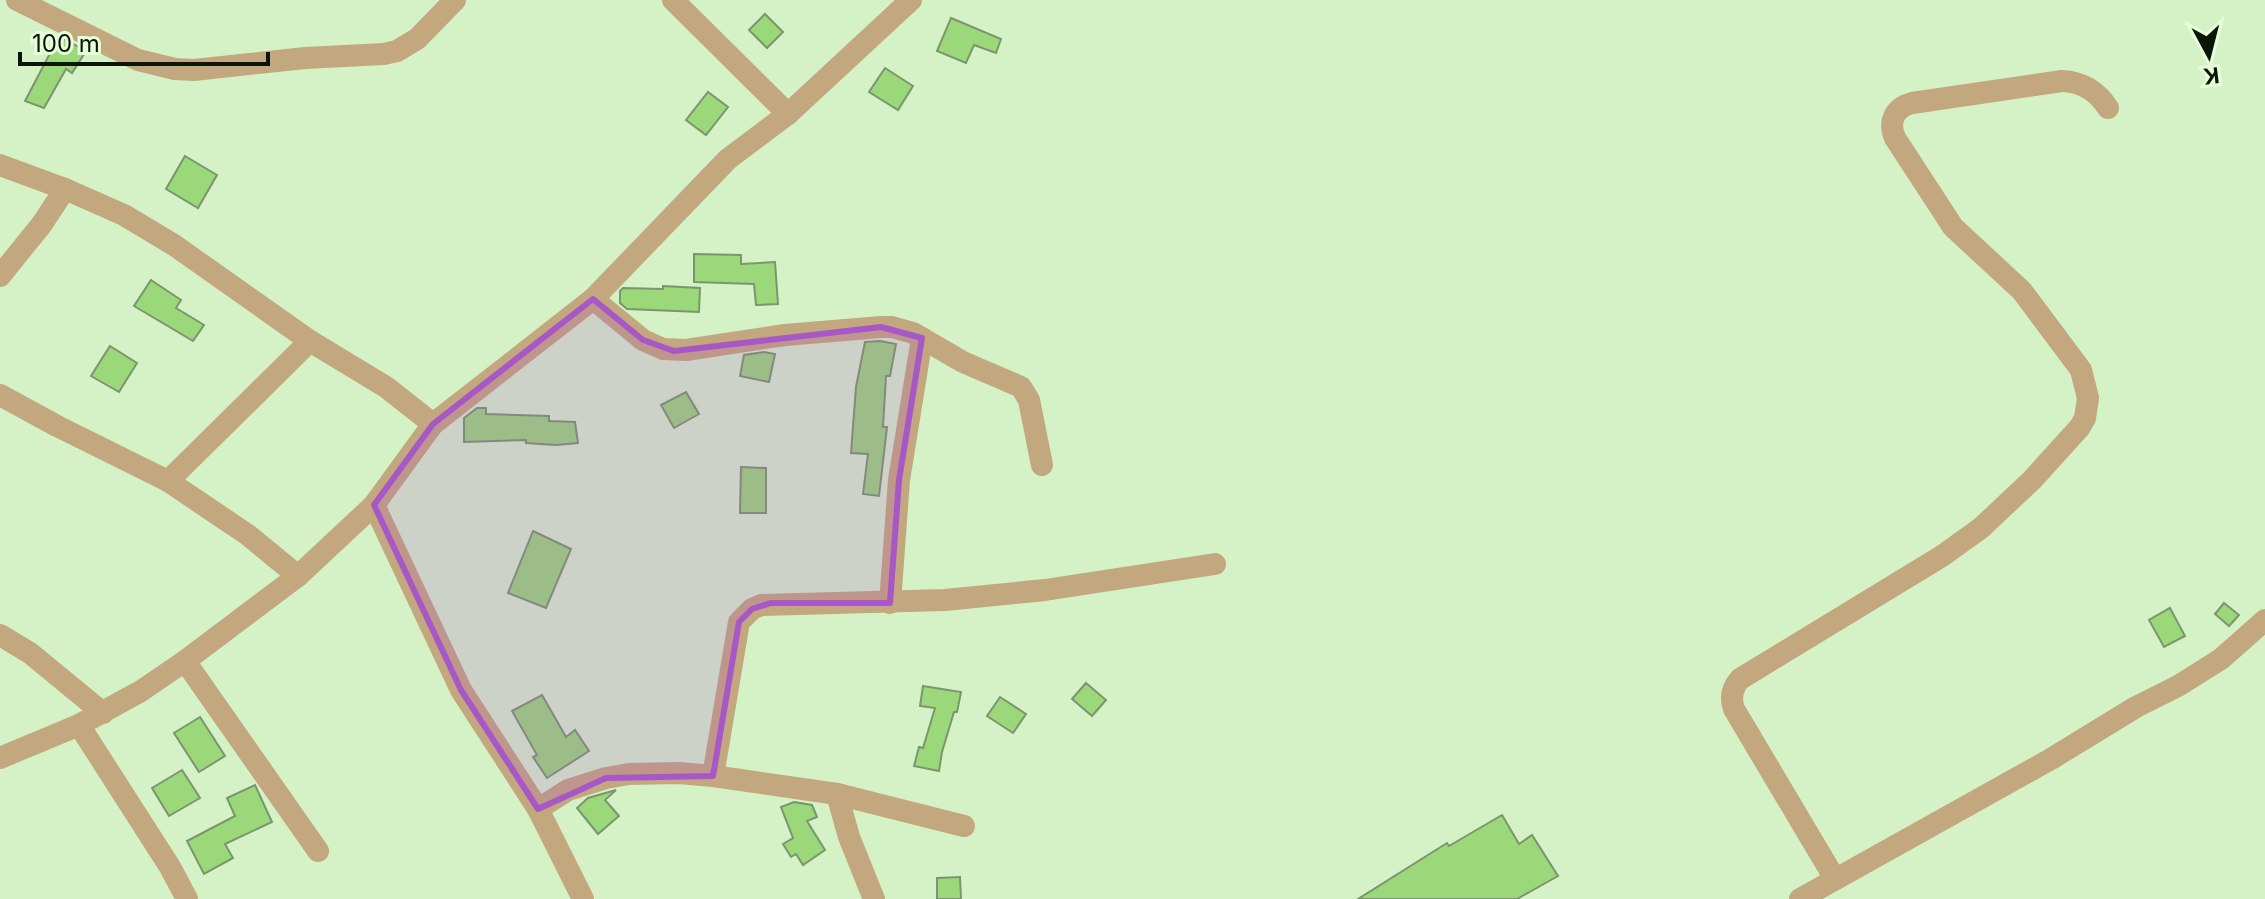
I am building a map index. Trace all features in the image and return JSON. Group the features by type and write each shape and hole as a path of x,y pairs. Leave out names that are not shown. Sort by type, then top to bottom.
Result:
{"street":[{"path":"17,0 138,60 194,70 397,51 417,39 455,0"},
{"path":"673,0 788,114"},
{"path":"0,758 79,725 141,691 298,576 374,505 433,424 593,299 728,159 788,114 911,0"},
{"path":"1835,879 1734,709 1734,687 1740,679 1942,556 1981,528 2016,497 2080,427 2088,408 2081,370 2022,291 1964,239 1943,214 1895,138 1891,127 1894,116 1901,107 1912,103 2062,81 2087,86 2108,108"},
{"path":"0,165 124,215 174,245 310,341 386,387 433,424"},
{"path":"0,276 42,224 65,189"},
{"path":"593,299 643,340 674,351 785,335 892,327 913,333 963,362 1021,387 1029,400 1042,465"},
{"path":"890,603 899,480 922,338"},
{"path":"168,481 310,341"},
{"path":"0,395 168,481 248,535 298,576"},
{"path":"374,505 461,690 538,809 583,899"},
{"path":"713,776 739,622 761,605 890,603 1015,594 1215,564"},
{"path":"1800,899 2178,686 2221,659 2265,620"},
{"path":"0,635 30,653 103,713"},
{"path":"185,661 318,851"},
{"path":"79,725 170,867 187,899"},
{"path":"538,809 568,790 606,778 653,773 713,776 837,794 964,826"},
{"path":"837,794 849,837 874,899"}],"highlighted area":[{"path":"593,299 643,340 674,351 881,327 922,338 899,480 890,603 771,603 752,609 739,622 713,776 606,778 538,809 461,690 374,505 433,424"}],"building":[{"path":"765,14 783,32 767,48 749,30"},
{"path":"951,18 1001,39 996,53 974,45 966,63 937,51"},
{"path":"59,36 86,51 72,73 66,69 44,108 25,101"},
{"path":"885,68 913,86 898,110 869,92"},
{"path":"708,92 728,107 706,135 686,120"},
{"path":"185,156 217,175 198,208 166,189"},
{"path":"694,254 741,255 741,264 775,262 778,304 756,305 754,284 694,282"},
{"path":"151,280 181,300 176,308 204,325 193,341 134,306"},
{"path":"663,286 700,288 699,312 627,309 620,303 623,288 663,289"},
{"path":"865,342 896,344 890,376 886,376 883,427 887,427 879,496 863,494 868,454 851,453 856,387"},
{"path":"110,346 137,363 119,392 91,376"},
{"path":"775,354 769,382 740,376 744,355"},
{"path":"686,392 699,414 674,428 661,405"},
{"path":"477,408 486,408 486,414 549,416 549,421 575,422 578,443 556,445 526,443 526,440 464,442 464,418"},
{"path":"741,467 766,468 766,513 740,513"},
{"path":"533,531 571,549 546,608 508,593"},
{"path":"2224,603 2239,615 2229,626 2215,614"},
{"path":"2170,608 2185,636 2164,647 2149,620"},
{"path":"1086,683 1106,700 1092,716 1072,699"},
{"path":"923,686 961,692 939,771 914,766 935,708 920,706"},
{"path":"542,695 566,737 575,730 589,751 547,778 533,757 537,755 512,711"},
{"path":"1000,697 1026,714 1013,733 987,716"},
{"path":"200,717 225,756 199,772 174,733"},
{"path":"182,770 200,798 169,816 152,788"},
{"path":"255,785 272,822 225,844 233,858 204,874 187,841 235,816 227,798"},
{"path":"616,790 605,800 619,816 598,834 577,808 588,798"},
{"path":"794,802 812,805 817,817 807,821 825,850 803,865 796,854 791,857 783,844 793,838 781,807"},
{"path":"1502,815 1519,844 1532,835 1558,876 1517,899 1358,899 1447,843 1449,846"},
{"path":"960,877 961,899 937,899 937,878"}]}
